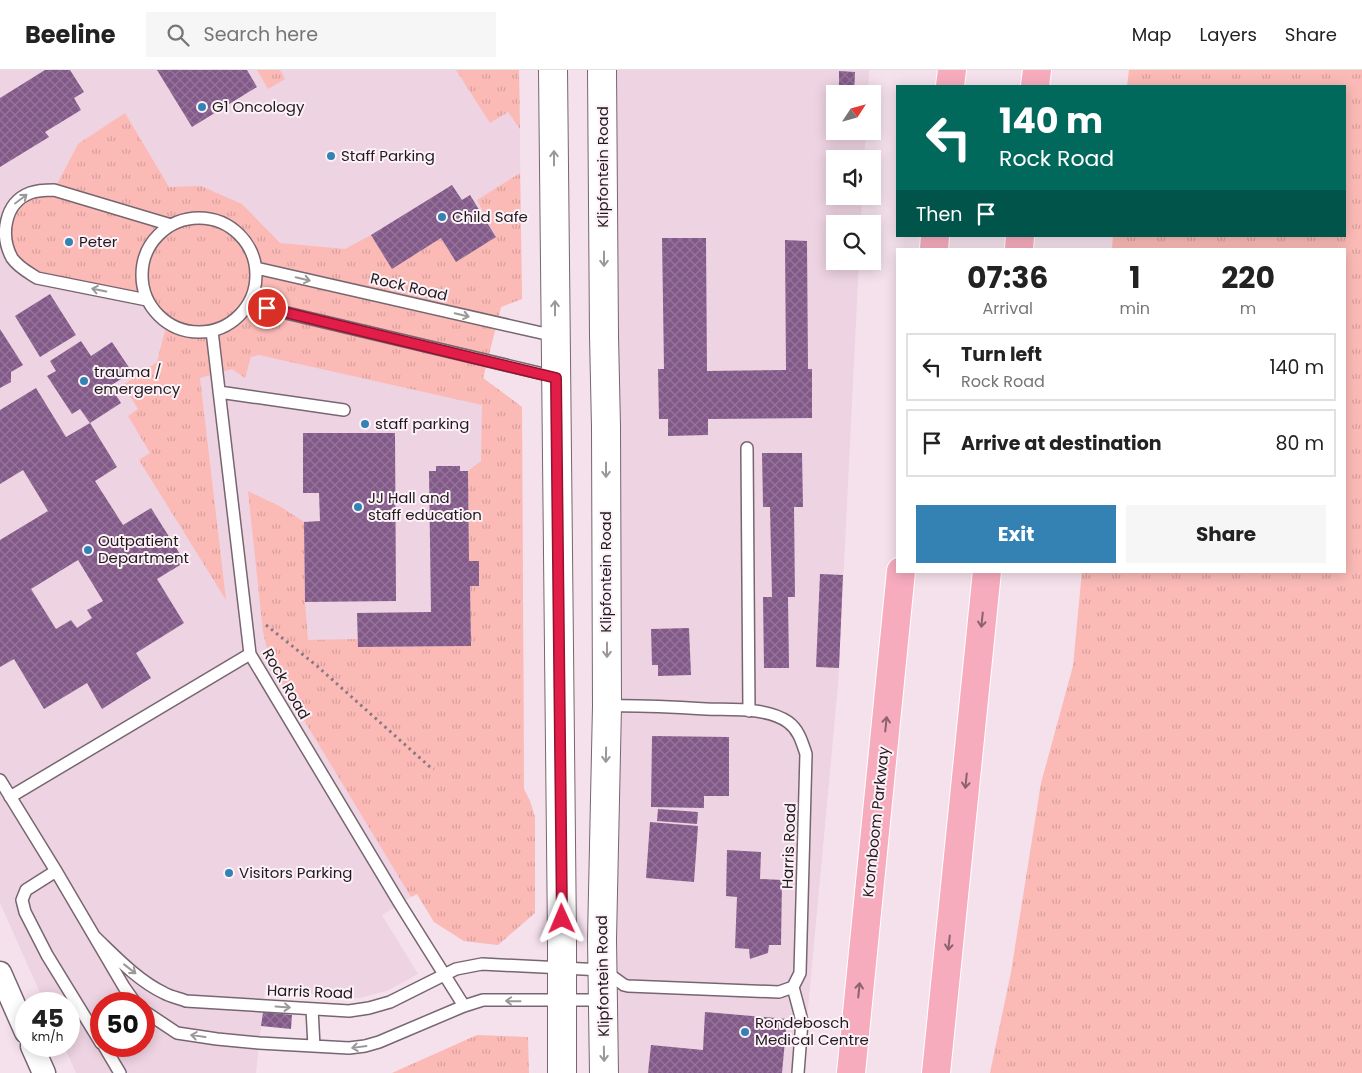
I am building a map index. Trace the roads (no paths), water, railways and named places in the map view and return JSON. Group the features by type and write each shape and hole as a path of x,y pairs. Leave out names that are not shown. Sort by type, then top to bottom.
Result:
{"highway":[{"path":"950,85 952,70"},
{"path":"1035,85 1037,70"},
{"name":"Kromboom Parkway","path":"851,1073 901,573"},
{"path":"936,1073 987,573"}],"main road":[{"path":"553,70 562,1073"},
{"name":"Klipfontein Road","path":"602,70 607,706 602,929 610,985 604,1073"}],"street":[{"path":"0,973 8,1015"},
{"path":"37,1057 44,1073"}],"lane":[{"path":"147,300 36,278 13,260 6,247 3,234 5,221 10,209 29,194 40,190 54,190 171,225"},
{"path":"203,218 218,221 232,228 244,239 252,252 256,268 255,286 249,304 242,314 223,328 197,333 181,330 167,323 155,313 147,300 142,283 142,266 148,249 158,236 171,225 188,219 203,218"},
{"name":"Rock Road","path":"256,268 555,336"},
{"path":"249,304 556,378"},
{"name":"Rock Road","path":"212,331 250,654 400,904 464,1006"},
{"path":"219,392 344,410"},
{"path":"747,448 749,711"},
{"path":"10,797 250,654"},
{"name":"Harris Road","path":"94,936 123,964 145,981 164,993 186,1001 348,1011 390,1002 456,969 482,964 561,969 610,985 779,992 793,987 800,973 806,754 801,736 788,722 772,714 642,705 607,706"},
{"name":"Harris Road","path":"0,780 128,992"},
{"path":"56,871 26,890 22,900 25,912 48,955 90,1024"},
{"name":"Harris Road","path":"155,1018 177,1033 259,1043 350,1048 379,1042 482,1000 562,1000 610,985"},
{"path":"793,987 802,1021 798,1073"},
{"path":"312,1009 314,1046"},
{"path":"111,1057 120,1073"}],"place":[{"name":"G1 Oncology","path":"202,107"},
{"name":"Staff Parking","path":"331,156"},
{"name":"Child Safe","path":"442,217"},
{"name":"Peter","path":"69,242"},
{"name":"trauma / emergency","path":"84,381"},
{"name":"staff parking","path":"365,424"},
{"name":"JJ Hall and staff education","path":"358,507"},
{"name":"Outpatient Department","path":"88,550"},
{"name":"Visitors Parking","path":"229,873"},
{"name":"Rondebosch Medical Centre","path":"745,1032"}]}
